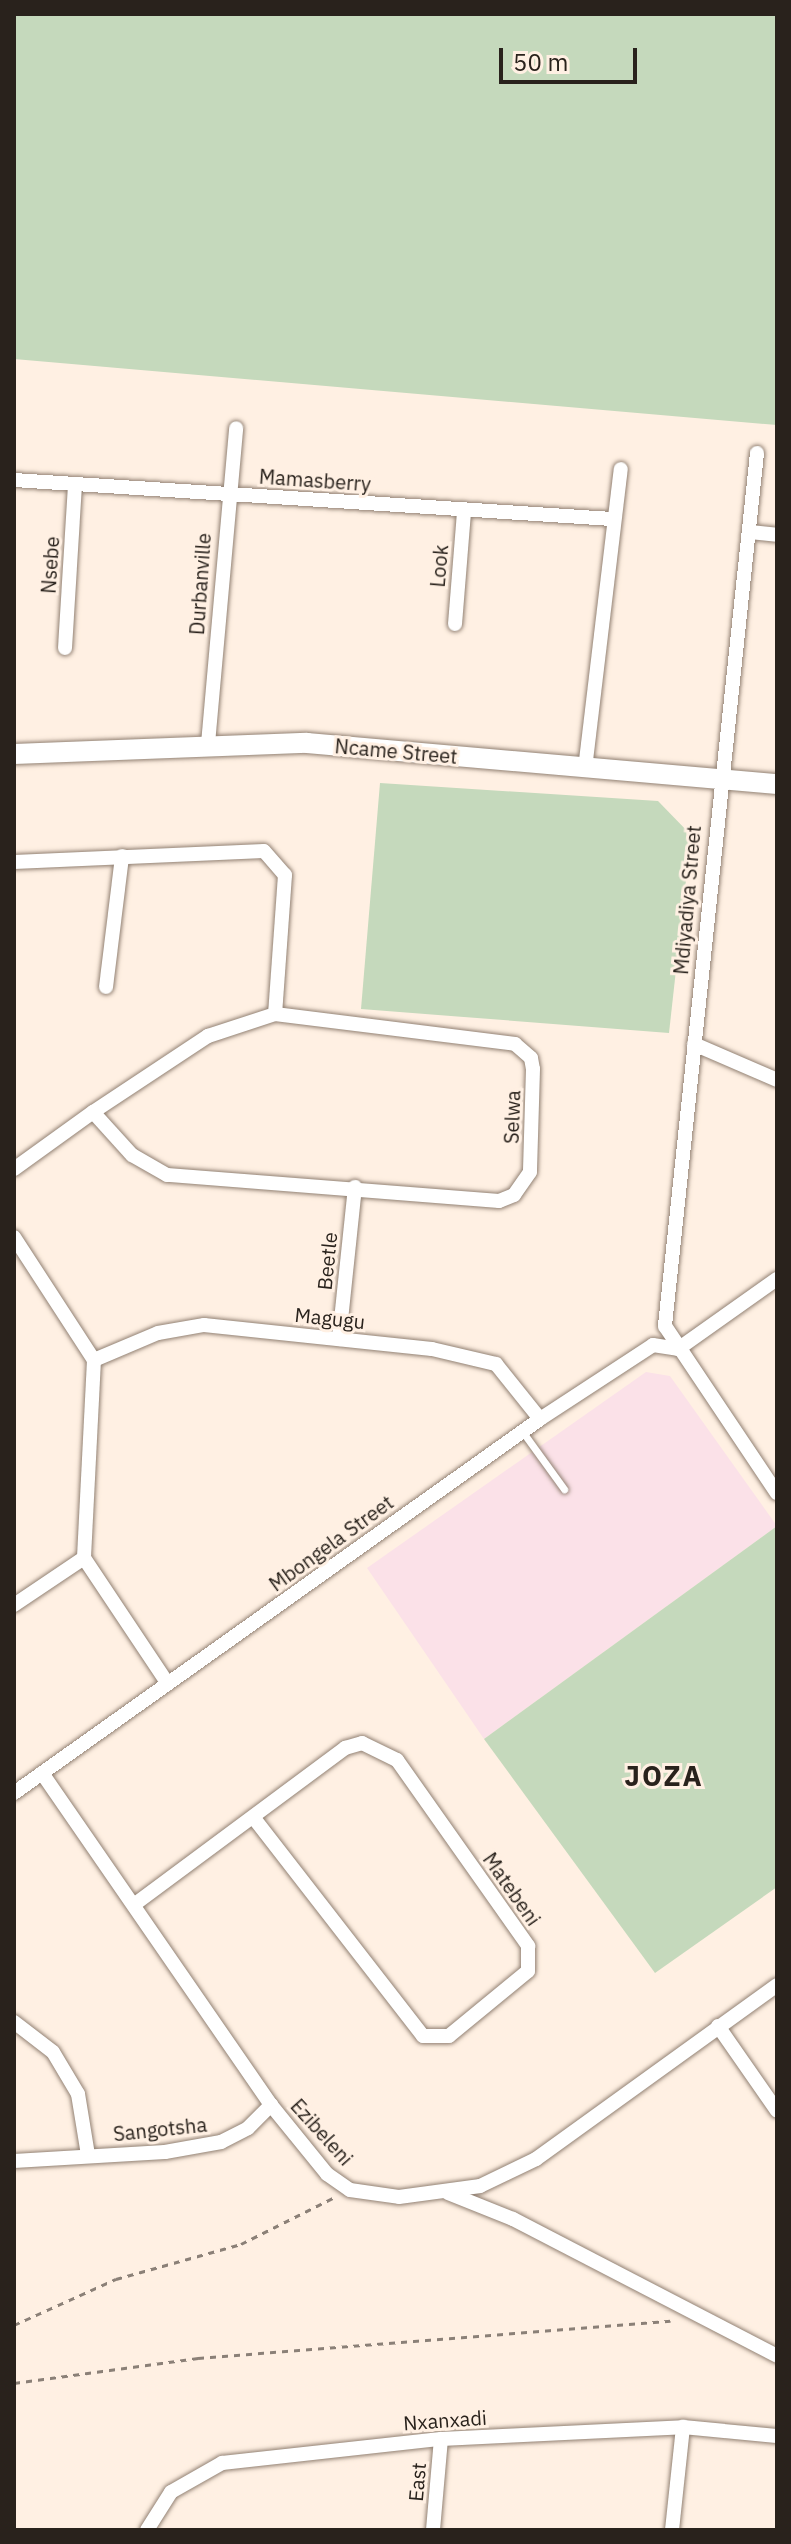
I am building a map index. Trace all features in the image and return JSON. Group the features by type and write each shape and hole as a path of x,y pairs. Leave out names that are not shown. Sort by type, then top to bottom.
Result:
{"street":[{"name":"Durbanville","path":"208,744 227,494 236,428"},
{"name":"Mdiyadiya Street","path":"757,453 719,781 665,1326 777,1493"},
{"path":"585,769 621,469"},
{"name":"Mamasberry","path":"14,480 613,519"},
{"name":"Nsebe","path":"65,648 75,485"},
{"name":"Look","path":"455,624 464,511"},
{"path":"750,532 777,535"},
{"name":"Ncame Street","path":"14,754 208,744 307,743 777,784"},
{"path":"14,862 249,848 273,857 285,875 275,1014"},
{"path":"106,987 122,856"},
{"name":"Selwa","path":"14,1169 93,1112 208,1036 275,1014 496,1040 515,1044 531,1058 530,1172 514,1195 499,1201 355,1187 167,1175 132,1155 93,1112"},
{"path":"694,1044 777,1080"},
{"name":"Beetle","path":"339,1339 355,1187"},
{"path":"14,1237 94,1360 84,1558 168,1684"},
{"path":"678,1349 777,1279"},
{"name":"Magugu","path":"94,1360 180,1326 339,1339 475,1356 496,1364 540,1419"},
{"name":"Mbongela Street","path":"14,1793 522,1431 653,1345 678,1349"},
{"path":"764,1475 777,1465"},
{"path":"14,1605 84,1558"},
{"name":"Matebeni","path":"135,1904 345,1748 362,1743 380,1748 397,1760 528,1946 528,1971 449,2036 423,2036 254,1818"},
{"name":"Ezibeleni","path":"42,1773 271,2105 327,2174 350,2190 373,2196 447,2193 480,2186 536,2159 777,1985"},
{"name":"Sangotsha","path":"14,2022 53,2052 78,2094 88,2155"},
{"path":"718,2026 777,2111"},
{"name":"Sangotsha","path":"14,2161 221,2142 248,2128 271,2105"},
{"path":"447,2193 513,2219 777,2356"},
{"path":"672,2530 683,2427"},
{"name":"Nxanxadi","path":"147,2530 171,2492 222,2463 441,2439 683,2427 777,2436"},
{"name":"East","path":"433,2530 441,2439"}],"lane":[{"path":"522,1431 564,1489"}],"path":[{"path":"14,2325 116,2279 241,2244 350,2190"},
{"path":"14,2383 198,2358 681,2320"}],"shaded area":[{"path":"646,1372 670,1376 777,1526 484,1739 367,1568"}],"green space":[{"path":"14,14 777,14 777,425 14,359"},
{"path":"380,783 658,801 691,835 669,1033 361,1009"},
{"path":"777,1526 777,1887 655,1973 484,1739"}],"district":[{"name":"JOZA","path":"664,1776"}]}
